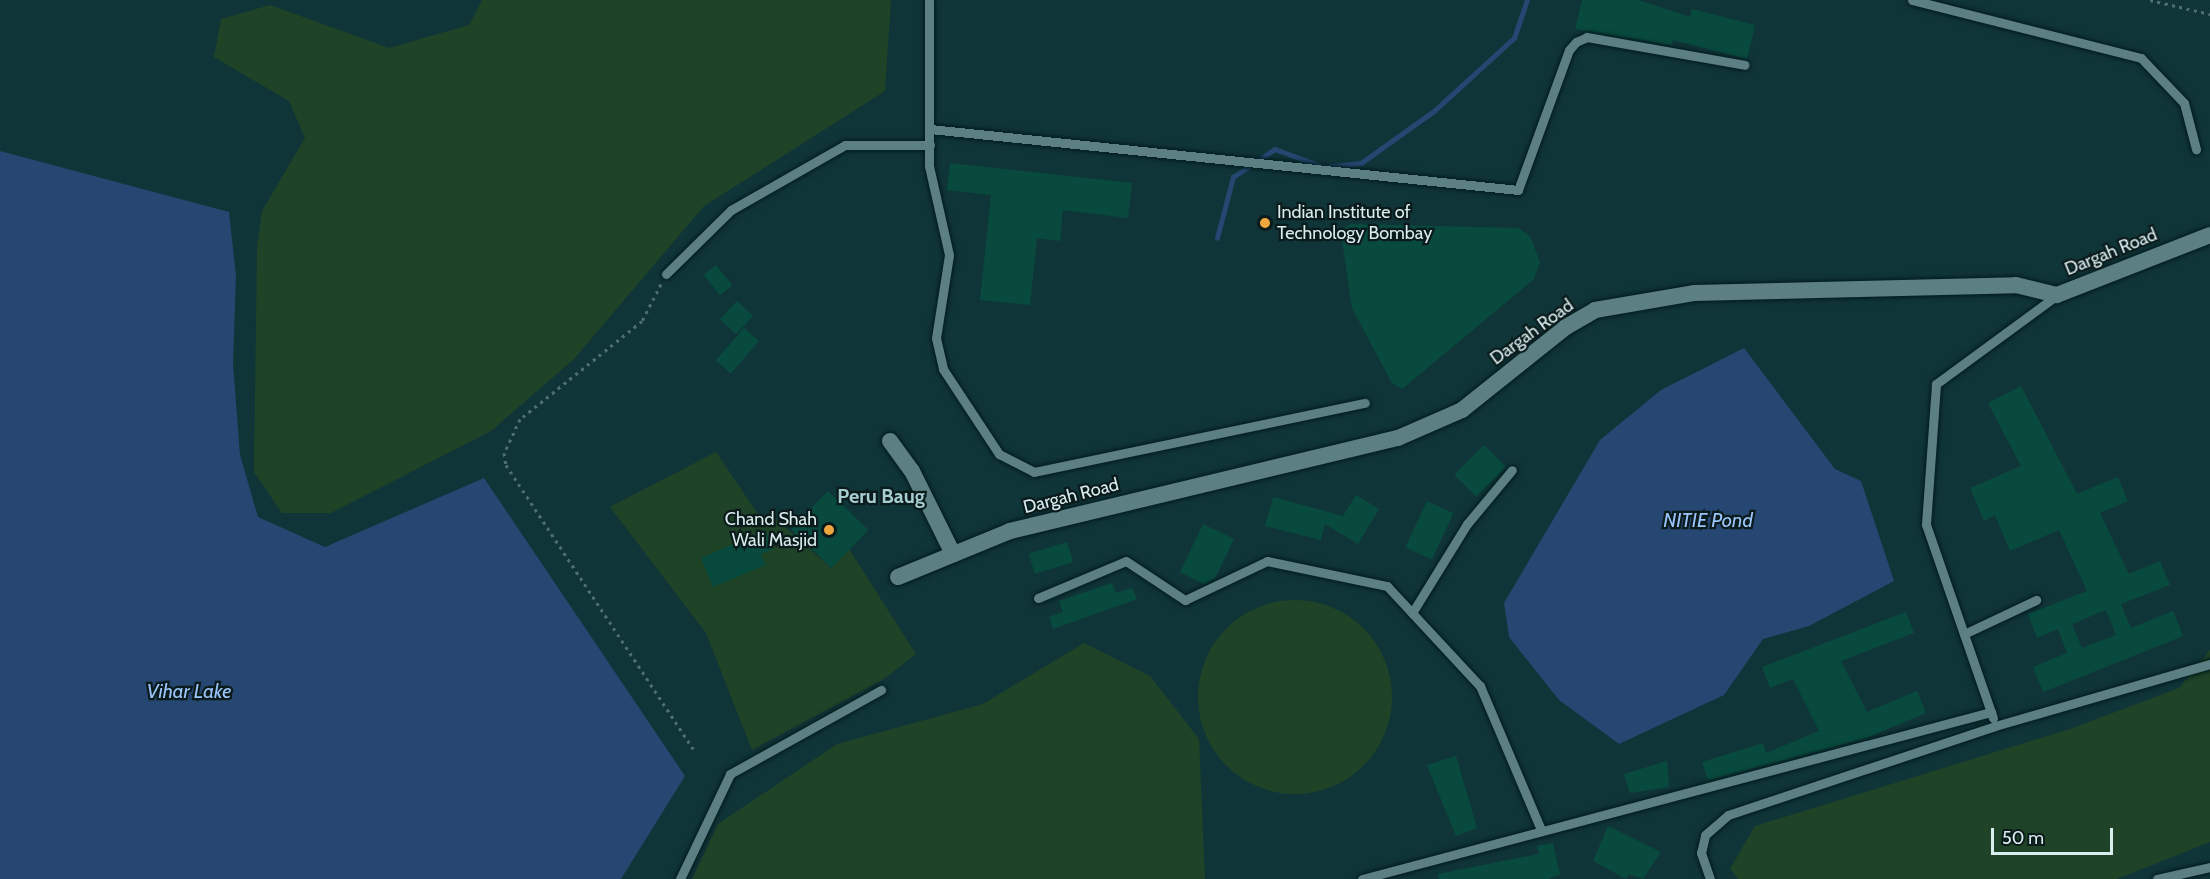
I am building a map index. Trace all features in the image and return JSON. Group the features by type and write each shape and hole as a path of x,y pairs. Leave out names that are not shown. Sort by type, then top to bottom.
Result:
{"street":[{"name":"Dargah Road","path":"898,577 1010,531 1398,438 1462,410 1566,327 1595,310 1694,293 2016,285 2057,295 2210,236"},
{"path":"890,441 912,471 953,554"}],"lane":[{"path":"929,0 929,166 950,255 936,338 943,369 999,454 1034,472 1365,403"},
{"path":"1912,0 2141,58 2184,102 2196,149"},
{"path":"930,129 1518,190 1576,42 1587,37 1745,65"},
{"path":"666,274 731,210 845,145 930,145"},
{"path":"1995,726 1926,524 1936,384 2057,295"},
{"path":"1412,613 1467,524 1512,470"},
{"path":"1038,598 1126,561 1174,596 1194,599 1267,561 1387,586 1480,686 1541,830"},
{"path":"1964,634 2036,600"},
{"path":"1710,879 1701,854 1705,835 1728,815 1995,726 2210,664"},
{"path":"680,879 730,774 881,690"},
{"path":"1362,879 1991,712"},
{"path":"2161,878 2210,867"}],"path":[{"path":"2150,0 2210,14"},
{"path":"666,274 642,321 520,418 504,453 506,465 693,749"}],"green space":[{"path":"482,0 891,0 885,91 704,206 574,359 491,431 331,513 282,513 254,472 257,247 262,211 305,138 289,101 214,57 221,19 270,5 389,48 469,25"},
{"path":"716,452 764,523 772,515 831,568 849,549 916,654 884,679 752,750 706,633 610,507"},
{"path":"1295,600 1323,604 1341,612 1356,622 1370,636 1388,669 1392,697 1388,725 1380,743 1370,758 1356,772 1323,790 1295,794 1267,790 1249,782 1234,772 1220,758 1202,725 1198,697 1202,669 1210,651 1220,636 1234,622 1267,604"},
{"path":"1084,643 1150,676 1199,739 1205,879 692,879 718,824 837,744 983,704"},
{"path":"2210,650 2210,842 2117,879 1738,879 1730,869 1755,826 2070,729 2179,688"}],"water":[{"name":"Vihar Lake","path":"0,151 229,212 236,276 233,363 240,455 258,517 325,547 484,478 685,776 621,879 0,879"},
{"name":"NITIE Pond","path":"1744,348 1835,469 1861,481 1894,581 1809,626 1763,639 1724,695 1619,744 1559,700 1509,637 1504,603 1600,440 1661,390"}],"building":[{"path":"1582,0 1638,0 1690,17 1692,9 1755,25 1747,59 1673,40 1672,45 1575,29"},
{"path":"950,163 1132,183 1128,218 1063,210 1060,241 1037,238 1030,305 980,300 991,195 947,190"},
{"path":"1350,224 1518,228 1530,236 1540,262 1534,279 1402,389 1392,383 1352,308 1341,233"},
{"path":"716,265 732,285 720,295 704,275"},
{"path":"737,301 753,316 736,334 720,319"},
{"path":"744,328 759,341 731,374 716,360"},
{"path":"2021,386 2077,494 2118,477 2128,501 2100,513 2129,574 2160,561 2170,585 2121,604 2131,628 2173,611 2183,636 2043,692 2033,667 2067,653 2058,629 2037,638 2028,614 2087,591 2059,530 2010,551 1995,515 1984,521 1970,488 2021,466 1988,403","holes":["2106,610 2116,635 2082,648 2072,624"]},
{"path":"1484,445 1506,467 1476,497 1454,475"},
{"name":"Chand Shah Wali Masjid","path":"828,491 868,530 831,568 791,529"},
{"path":"1356,495 1379,509 1358,544 1325,524 1321,540 1265,526 1273,497 1343,516"},
{"path":"1427,501 1453,513 1432,559 1405,547"},
{"path":"1203,524 1234,539 1215,578 1204,584 1180,572"},
{"path":"765,530 773,549 761,554 766,565 713,587 701,558"},
{"path":"1067,542 1073,562 1035,574 1029,554"},
{"path":"1112,583 1116,593 1132,588 1137,599 1053,629 1049,617 1063,612 1059,601"},
{"path":"1906,612 1914,633 1841,661 1867,712 1917,691 1926,713 1866,738 1708,780 1702,762 1763,743 1766,753 1819,731 1793,679 1770,688 1762,667"},
{"path":"1456,756 1477,828 1456,836 1427,765"},
{"path":"1667,761 1669,787 1630,793 1624,774"},
{"path":"1608,826 1661,852 1643,879 1629,874 1626,879 1593,861"},
{"path":"1553,843 1560,874 1548,879 1439,879 1438,874 1539,854 1537,846"}],"waterway":[{"path":"1217,238 1233,177 1275,149 1324,167 1361,163 1434,111 1514,38 1527,0"}],"place":[{"name":"Indian Institute of Technology Bombay","path":"1265,223"},
{"name":"Chand Shah Wali Masjid","path":"829,530"}],"district":[{"name":"Peru Baug","path":"881,496"}]}
